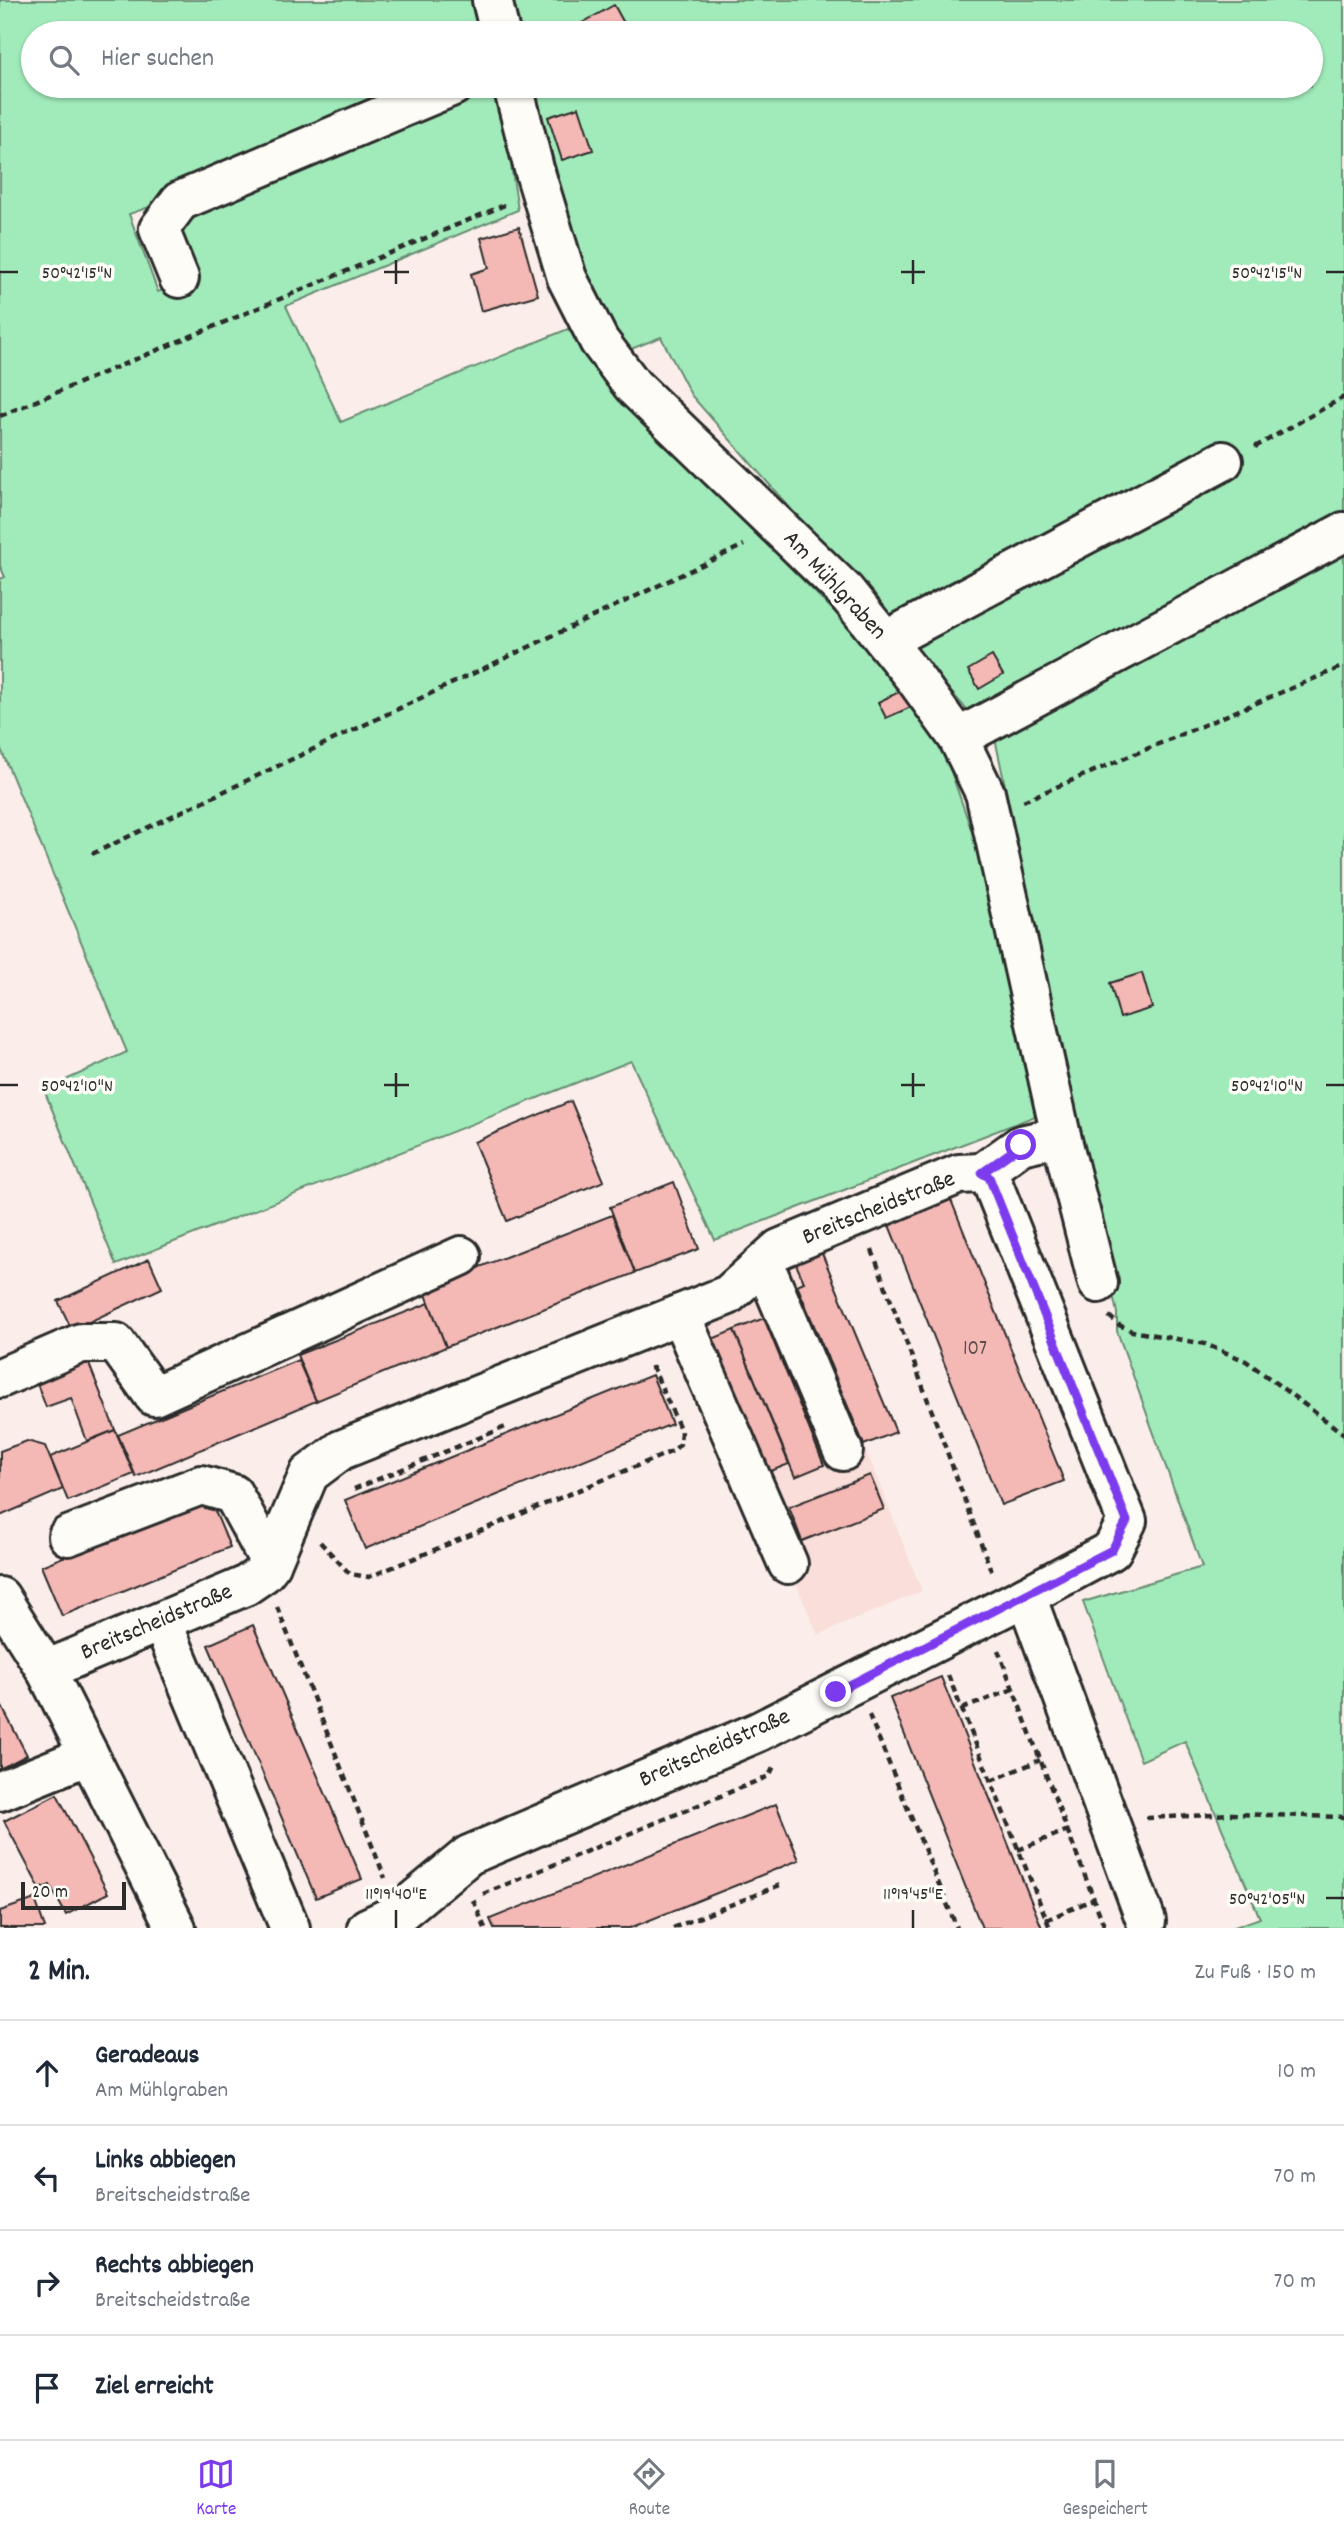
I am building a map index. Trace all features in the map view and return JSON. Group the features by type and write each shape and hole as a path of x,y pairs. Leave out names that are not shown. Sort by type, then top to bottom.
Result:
{"street":[{"path":"492,0 497,21"},
{"path":"179,278 159,229 180,201 425,98"},
{"name":"Am Mühlgraben","path":"516,98 567,278 599,341 633,386 845,591 958,738 985,793 1061,1136 1098,1283"},
{"path":"886,641 1223,461"},
{"path":"958,738 1344,532"},
{"path":"982,1173 1021,1145 1061,1136"},
{"name":"Breitscheidstraße","path":"46,1670 245,1586 273,1558 309,1474 341,1450 728,1294 779,1250 859,1216 959,1174 982,1173 989,1177 1127,1521 1112,1550 758,1732 469,1855 383,1920"},
{"path":"0,1378 80,1343 116,1343 154,1396 461,1256"},
{"path":"764,1264 844,1451"},
{"path":"680,1314 788,1564"},
{"path":"68,1536 201,1485 233,1494 273,1558"},
{"path":"3,1606 46,1670 176,1928"},
{"path":"1006,1606 1107,1820 1146,1921"},
{"path":"162,1622 290,1928"},
{"path":"0,1791 89,1755"}],"path":[{"path":"0,416 540,190"},
{"path":"1223,461 1235,458 1344,397"},
{"path":"92,854 780,528"},
{"path":"989,814 1344,666"},
{"path":"859,1216 1006,1606 1013,1689 1105,1928"},
{"path":"1098,1283 1106,1313 1119,1325 1132,1331 1205,1344 1246,1361 1344,1434"},
{"path":"383,1920 273,1558 316,1538 350,1574 369,1577 673,1451 680,1444 681,1431 653,1368 642,1372"},
{"path":"350,1491 513,1424"},
{"path":"935,1642 1050,1928"},
{"path":"856,1682 957,1928"},
{"path":"962,1709 1013,1689"},
{"path":"991,1781 1040,1760"},
{"path":"1107,1820 1232,1814 1344,1817"},
{"path":"1018,1850 1068,1830"},
{"path":"673,1928 780,1885"},
{"path":"472,1898 485,1928"},
{"path":"1046,1920 1094,1899"}],"shaded area":[{"path":"821,1251 896,1432 864,1445 922,1591 818,1635 680,1314 764,1264"}],"green space":[{"path":"0,0 482,0 488,21 21,21 21,98 401,98 158,204 129,214 158,292 197,276 174,212 454,98 501,98 518,210 286,306 341,422 568,329 656,434 877,654 942,746 977,846 1038,1115 715,1240 631,1061 116,1265 44,1090 127,1052 0,747 0,579 5,577 0,566"},
{"path":"504,0 1344,0 1344,1928 1232,1928 1260,1918 1185,1741 1141,1761 1083,1602 1202,1567 1117,1331 1117,1313 996,743 691,395 661,337 626,351 585,279 537,98 1323,98 1323,21 512,21"}],"building":[{"path":"614,5 623,21 586,21"},
{"path":"579,107 593,150 562,160 548,117"},
{"path":"519,227 538,295 481,311 471,274 489,268 481,238"},
{"path":"992,656 1003,675 979,689 968,670"},
{"path":"903,690 911,707 886,718 878,702"},
{"path":"1142,973 1152,1008 1120,1018 1110,983"},
{"path":"571,1101 604,1181 507,1221 474,1142"},
{"path":"674,1182 699,1249 635,1273 610,1207"},
{"path":"949,1195 1064,1481 1001,1505 887,1220"},
{"path":"612,1215 635,1273 446,1347 424,1289"},
{"path":"821,1251 896,1432 864,1445 797,1285 804,1282 795,1262"},
{"path":"149,1259 162,1288 72,1330 58,1301"},
{"path":"429,1303 446,1347 316,1401 297,1355"},
{"path":"764,1318 824,1465 795,1477 734,1330"},
{"path":"734,1330 789,1464 761,1475 705,1342"},
{"path":"298,1360 316,1401 136,1477 118,1435"},
{"path":"80,1363 89,1364 115,1430 87,1441 71,1398 46,1407 36,1381"},
{"path":"652,1375 672,1424 365,1549 345,1500"},
{"path":"115,1430 134,1474 68,1501 50,1457"},
{"path":"27,1441 45,1446 63,1489 0,1516 0,1451"},
{"path":"870,1475 884,1509 802,1541 789,1507"},
{"path":"209,1497 230,1547 62,1616 41,1566"},
{"path":"253,1625 362,1879 316,1898 208,1645"},
{"path":"941,1677 1042,1928 982,1928 890,1698"},
{"path":"0,1703 27,1755 0,1769"},
{"path":"57,1794 108,1893 66,1915 50,1885 40,1889 4,1821"},
{"path":"776,1804 799,1860 630,1928 494,1928 490,1919"},
{"path":"35,1899 45,1928 0,1928 0,1911"}],"route":[{"path":"836,1692 1112,1550 1127,1521 989,1177 982,1173 1021,1145"}]}
